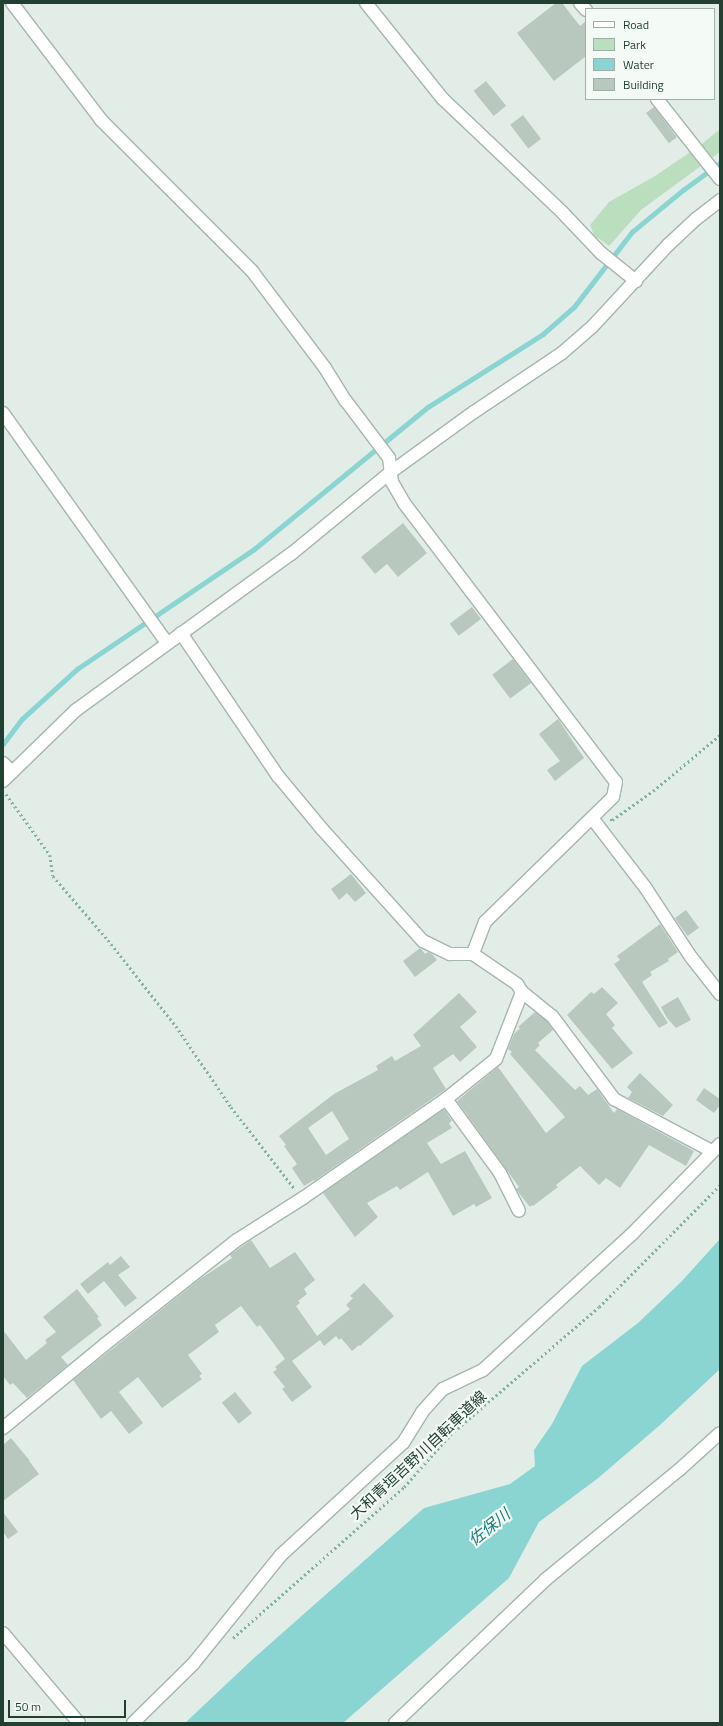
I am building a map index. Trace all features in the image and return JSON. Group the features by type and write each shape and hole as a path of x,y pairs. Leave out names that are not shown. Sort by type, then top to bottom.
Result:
{"street":[{"path":"12,3 101,120 252,272 325,368 346,401 389,458 392,482 404,503 616,782 613,796 485,922 473,954"},
{"path":"366,3 443,99 562,212 601,253 636,281"},
{"path":"658,100 720,179"},
{"path":"3,781 76,710 291,554 391,472 474,412 562,353 592,327 636,281 668,244 720,200"},
{"path":"3,414 167,643"},
{"path":"133,1723 193,1664 280,1555 403,1444 422,1412 443,1389 483,1370 632,1234 716,1148 614,1099 552,1016 522,992 517,984 473,954 450,954 423,941 322,829 278,776 181,633"},
{"path":"3,763 12,772"},
{"path":"592,818 645,887 691,957 720,994"},
{"path":"3,1428 104,1345 238,1240 303,1198 446,1099 496,1059 522,992"},
{"path":"446,1099 500,1173 519,1211"},
{"path":"395,1723 545,1580 679,1470 720,1432"},
{"path":"3,1633 79,1723"}],"path":[{"path":"592,818 612,820 653,791 720,736"},
{"path":"3,791 50,855 53,876 108,940 176,1026 231,1108 303,1198"},
{"name":"大和青垣吉野川自転車道線","path":"230,1641 404,1487 450,1435 599,1307 720,1186"}],"green space":[{"path":"720,129 720,152 641,210 609,246 594,235 590,225 609,202 655,176 702,144"}],"water":[{"name":"佐保川","path":"720,1239 720,1369 660,1425 597,1479 539,1522 509,1578 343,1723 185,1723 254,1658 424,1508 510,1484 535,1466 534,1450 552,1424 582,1366 638,1323 681,1282"}],"building":[{"path":"556,3 562,3 580,26 585,22 585,57 554,81 517,33"},
{"path":"486,81 506,106 494,116 474,91"},
{"path":"654,107 677,137 669,143 646,113"},
{"path":"523,115 541,139 528,149 510,125"},
{"path":"403,523 427,553 398,577 387,564 375,574 361,557"},
{"path":"472,607 481,619 459,636 450,624"},
{"path":"513,659 531,683 510,699 492,675"},
{"path":"558,719 584,758 555,781 547,770 560,761 539,734"},
{"path":"351,874 366,893 355,902 347,893 339,900 331,889"},
{"path":"686,910 699,928 688,936 675,918"},
{"path":"660,924 678,952 668,959 669,961 650,972 652,975 642,982 668,1023 659,1028 614,964 620,960 617,956"},
{"path":"420,948 425,954 428,952 432,954 437,960 415,977 403,961"},
{"path":"602,987 618,1003 606,1014 615,1025 612,1028 633,1053 612,1069 567,1015 591,992 594,994"},
{"path":"459,993 477,1012 460,1027 477,1047 460,1062 453,1054 433,1068 446,1089 314,1181 304,1186 292,1168 297,1164 284,1146 286,1145 279,1136 334,1094 378,1070 376,1066 392,1056 395,1061 421,1046 413,1035","holes":["332,1111 349,1139 326,1155 308,1128"]},
{"path":"678,997 691,1020 676,1028 667,1018 661,1007"},
{"path":"535,1012 547,1021 553,1030 538,1043 540,1045 535,1050 575,1090 580,1086 588,1095 597,1089 614,1113 617,1109 694,1151 686,1166 649,1145 620,1188 606,1178 599,1185 580,1166 556,1185 558,1187 530,1207 516,1189 519,1187 457,1101 498,1067 546,1133 565,1117 510,1054 512,1052 508,1049 514,1034 520,1028 518,1027"},
{"path":"640,1073 673,1105 663,1116 628,1098 632,1092 627,1087"},
{"path":"704,1088 720,1099 720,1105 714,1113 696,1100"},
{"path":"444,1109 452,1121 449,1123 452,1128 427,1143 441,1164 465,1151 492,1198 476,1207 474,1204 453,1216 428,1172 400,1190 397,1186 367,1203 378,1217 355,1237 323,1193"},
{"path":"251,1240 270,1268 295,1252 315,1280 304,1289 307,1294 298,1301 300,1303 296,1306 317,1336 350,1309 346,1305 353,1298 350,1296 364,1283 394,1316 360,1346 359,1345 352,1351 341,1338 339,1340 336,1336 324,1346 320,1340 292,1361 312,1387 292,1402 282,1389 285,1387 273,1372 277,1369 275,1367 285,1359 260,1325 257,1327 241,1306 215,1325 219,1332 188,1355 202,1374 199,1376 202,1379 162,1408 138,1377 119,1392 143,1423 129,1434 111,1411 101,1419 73,1380 200,1279 232,1258 230,1255"},
{"path":"121,1256 130,1267 118,1275 137,1298 125,1307 104,1281 88,1294 80,1284 108,1262 110,1265"},
{"path":"77,1289 99,1317 97,1318 102,1325 61,1357 68,1365 27,1398 13,1383 10,1385 3,1376 3,1330 26,1360 47,1343 45,1340 56,1332 43,1317"},
{"path":"235,1392 252,1413 239,1424 222,1403"},
{"path":"11,1438 39,1474 3,1501 3,1445"},
{"path":"3,1512 18,1532 8,1539 3,1532"}],"waterway":[{"path":"3,744 22,719 77,669 253,550 428,407 543,334 574,307 632,232 683,190 720,163"}]}
